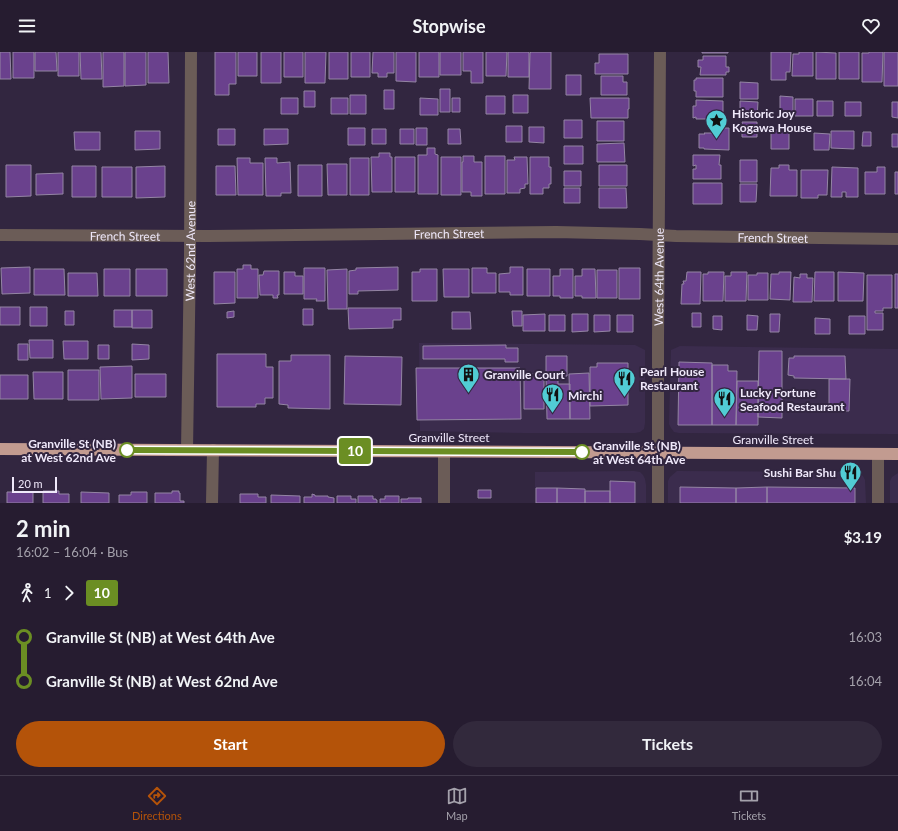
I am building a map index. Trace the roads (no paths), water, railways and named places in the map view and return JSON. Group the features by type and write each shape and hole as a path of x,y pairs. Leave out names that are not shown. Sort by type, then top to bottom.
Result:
{"highway":[{"name":"Granville Street","path":"0,449 898,454"}],"street":[{"name":"West 62nd Avenue","path":"187,450 190,236 190,52"},
{"name":"West 64th Avenue","path":"658,503 660,52"},
{"name":"French Street","path":"0,235 190,236 556,232 676,236 898,239"},
{"path":"212,503 213,450"},
{"path":"444,452 444,503"},
{"path":"878,454 878,503"}],"place":[{"name":"Historic Joy Kogawa House","path":"716,140"},
{"name":"Granville Court","path":"468,394"},
{"name":"Pearl House Restaurant","path":"624,398"},
{"name":"Mirchi","path":"553,414"},
{"name":"Lucky Fortune Seafood Restaurant","path":"725,418"},
{"name":"Granville St (NB) at West 62nd Ave","path":"127,450"},
{"name":"Granville St (NB) at West 64th Ave","path":"582,452"},
{"name":"Sushi Bar Shu","path":"851,492"}]}
